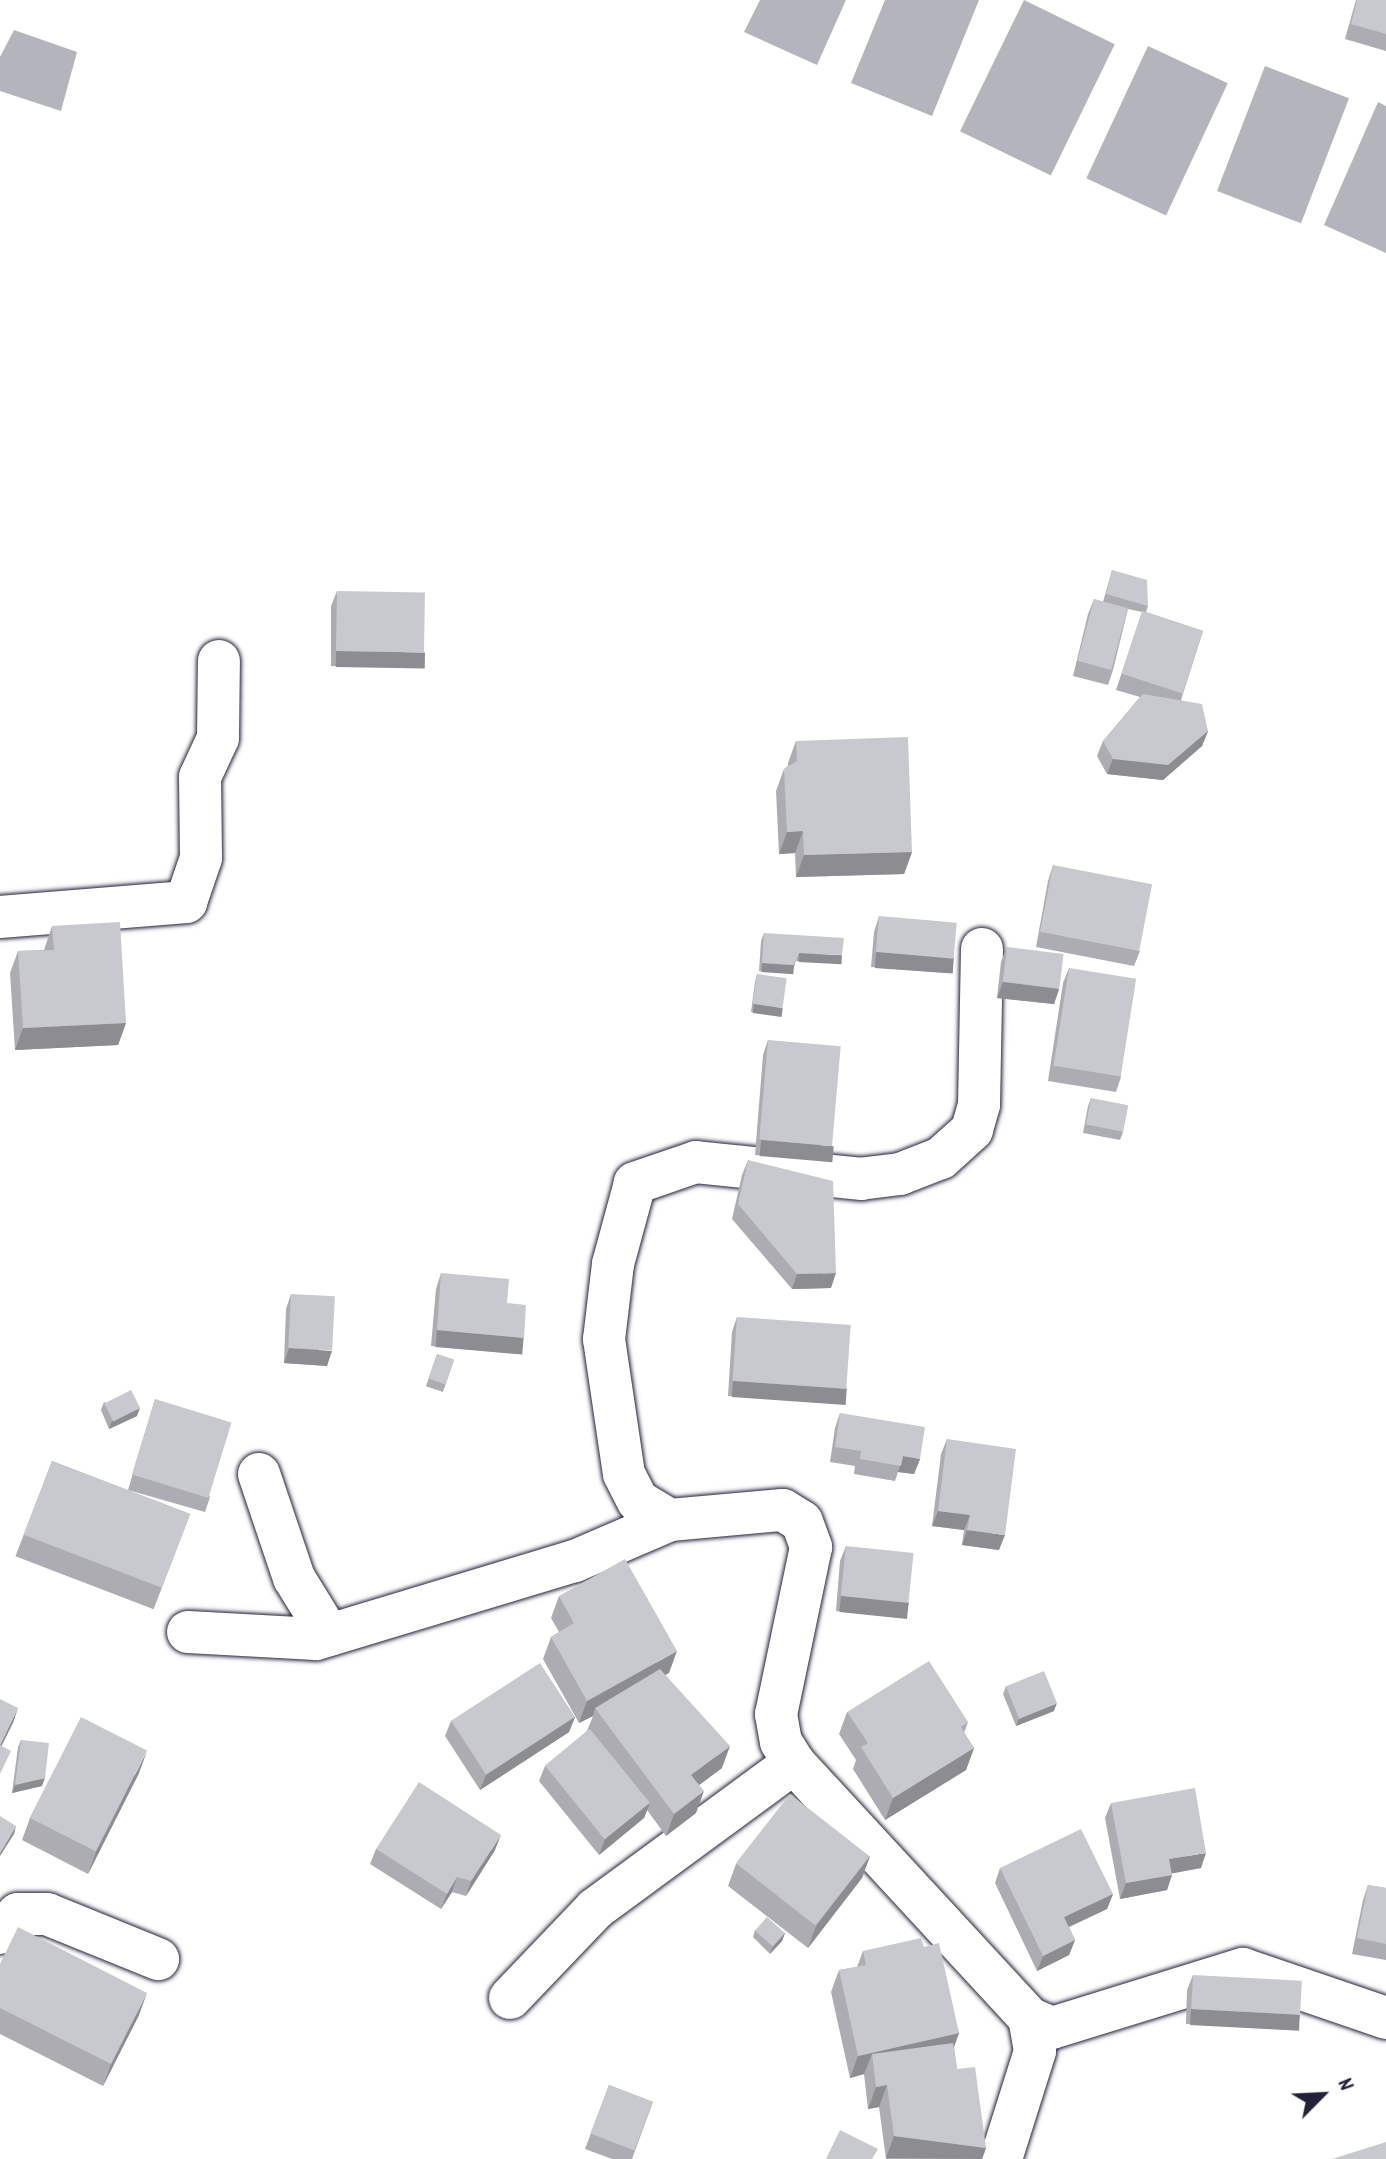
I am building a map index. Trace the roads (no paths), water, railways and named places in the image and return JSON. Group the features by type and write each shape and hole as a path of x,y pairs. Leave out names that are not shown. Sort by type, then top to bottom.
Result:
{"street":[{"path":"0,917 186,902 201,858 200,777 218,738 219,661"},
{"path":"670,1520 638,1501 624,1474 604,1339 613,1264 635,1183 696,1162 862,1179 900,1174 941,1158 972,1130 979,1105 982,949"},
{"path":"259,1474 294,1578 329,1635"},
{"path":"188,1632 316,1639 575,1561 670,1520 783,1510 802,1522 811,1547 776,1714 781,1742 794,1763 1029,2018 1052,2028 1243,1969 1386,2018"},
{"path":"510,1998 595,1909 794,1763"},
{"path":"0,1933 18,1914 47,1914 158,1959"},
{"path":"1001,2159 1035,2051 1029,2018"}]}
